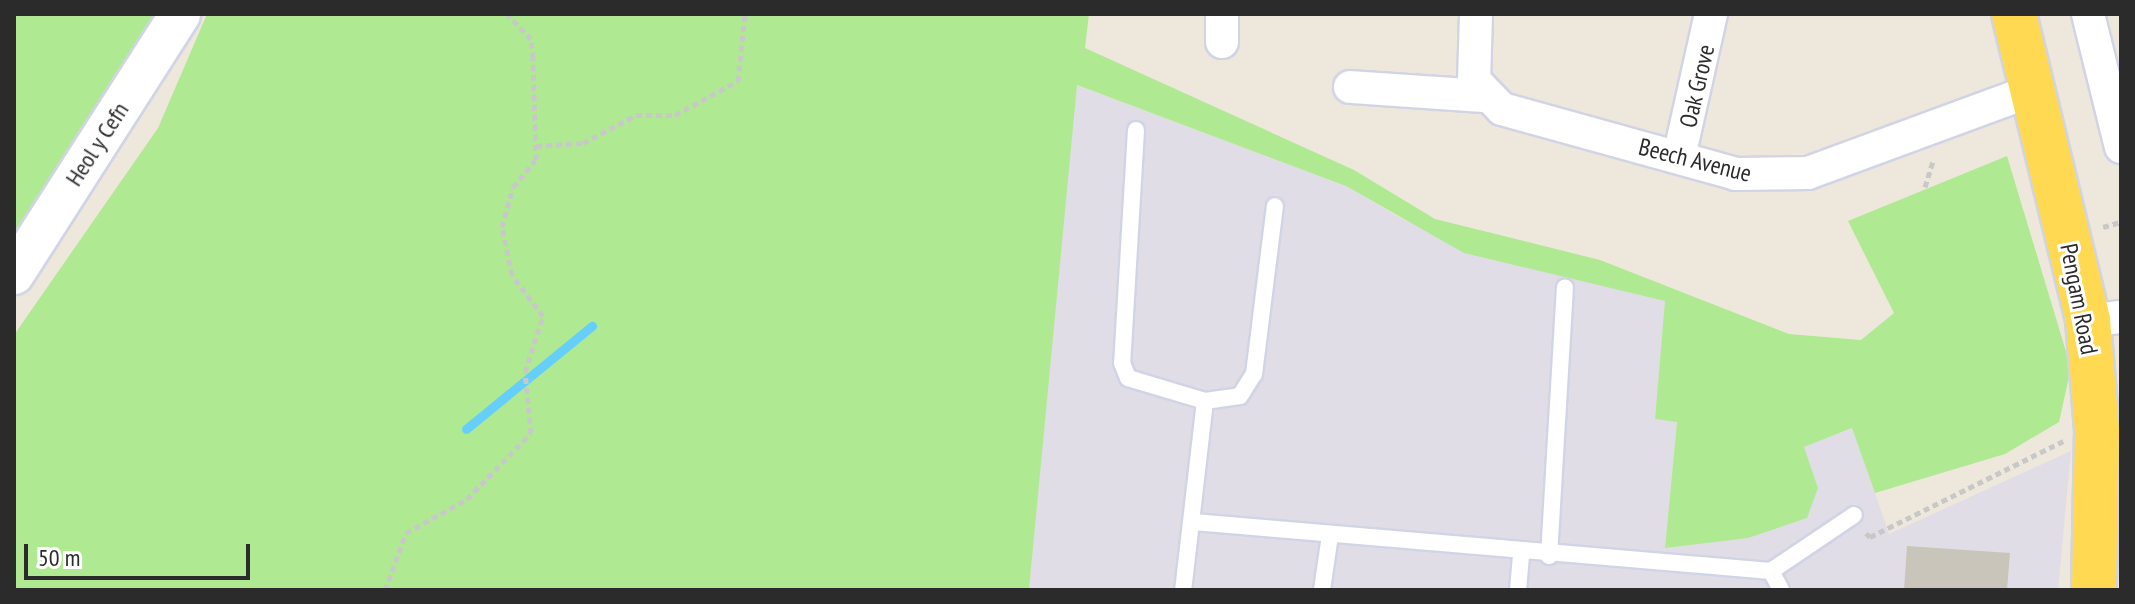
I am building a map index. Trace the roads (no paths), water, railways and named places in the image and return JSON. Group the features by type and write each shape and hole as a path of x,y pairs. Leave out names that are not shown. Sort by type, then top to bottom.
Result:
{"main road":[{"name":"Pengam Road","path":"2014,14 2034,90 2105,319 2097,431 2094,590"}],"street":[{"name":"Heol y Cefn","path":"14,274 180,14"},
{"path":"1476,14 1474,80 1482,96"},
{"name":"Oak Grove","path":"1679,157 1711,14"},
{"path":"2088,14 2121,147"},
{"path":"1350,87 1482,96"},
{"name":"Beech Avenue","path":"1482,96 1502,109 1761,177 1808,173 2034,90"}],"lane":[{"path":"1136,130 1122,363 1128,378 1205,401 1240,396 1254,374 1275,206"},
{"path":"1549,556 1565,287"},
{"path":"1183,590 1194,522 1205,401"},
{"path":"1194,522 1549,556 1771,571 1854,515"},
{"path":"1322,590 1330,535"},
{"path":"1518,590 1521,553"},
{"path":"1771,571 1781,590"}],"waterway":[{"path":"466,429 592,326"}]}
